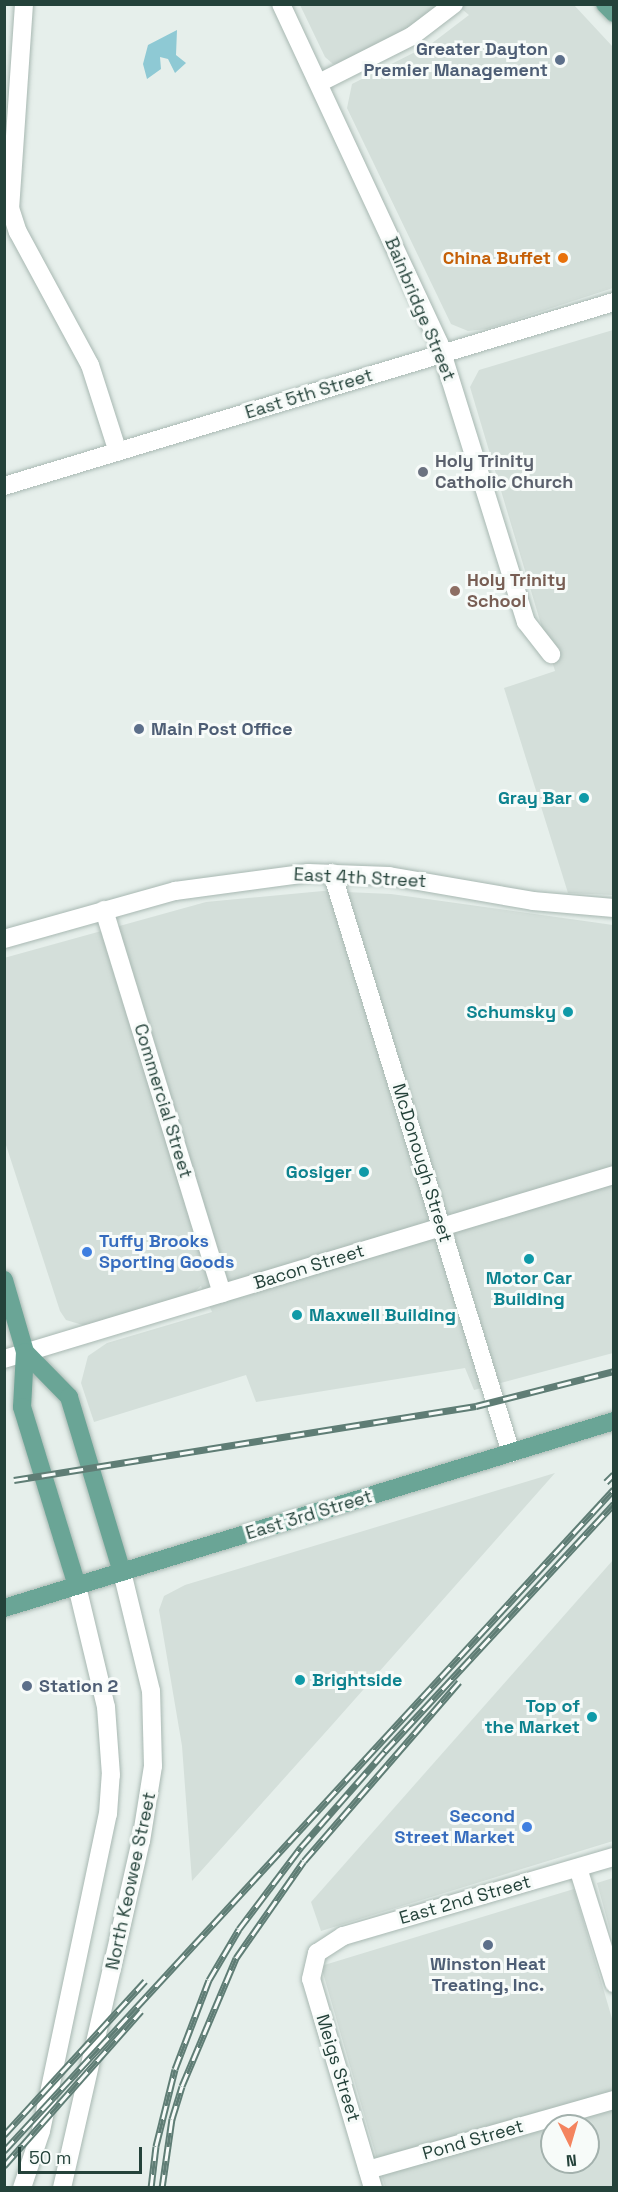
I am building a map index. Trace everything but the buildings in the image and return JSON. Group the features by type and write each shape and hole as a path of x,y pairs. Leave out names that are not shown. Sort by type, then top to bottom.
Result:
{"main road":[{"path":"605,4 614,13"},
{"path":"4,1280 25,1352 22,1407 77,1586"},
{"path":"25,1352 69,1397 122,1572"},
{"name":"East 3rd Street","path":"4,1608 614,1421"}],"street":[{"path":"24,4 10,208 18,232 90,365 118,452"},
{"name":"Bainbridge Street","path":"281,4 443,354 526,621 550,654"},
{"path":"319,83 412,36 454,4"},
{"name":"East 5th Street","path":"4,486 614,302"},
{"name":"East 4th Street","path":"4,939 104,910 218,882 332,873 389,876 514,898 614,909"},
{"name":"McDonough Street","path":"332,873 511,1453"},
{"name":"Commercial Street","path":"104,910 222,1293"},
{"name":"Bacon Street","path":"4,1359 614,1175"},
{"name":"North Keowee Street","path":"62,2187 141,1841 153,1766 151,1691 122,1572"},
{"name":"North Keowee Street","path":"22,2187 41,2131 108,1814 111,1775 106,1707 77,1586"},
{"name":"East 2nd Street","path":"320,1950 343,1936 614,1857"},
{"path":"578,1868 614,1983"},
{"name":"Meigs Street","path":"320,1950 312,1965 311,1979 371,2179"},
{"name":"Pond Street","path":"371,2179 614,2100"}],"shaded area":[{"path":"300,5 441,5 394,40 343,63 333,64 325,57"},
{"path":"457,5 574,5 613,47 613,288 487,329 468,331 451,324 347,108 352,84 431,44 469,15"},
{"path":"613,330 613,895 568,893 504,688 555,671 470,387 479,370"},
{"path":"323,891 391,894 613,925 613,1353 474,1390 465,1368 256,1402 246,1375 94,1422 81,1383 88,1356 107,1343 212,1312 201,1286 193,1293 86,1326 66,1320 60,1311 5,1142 4,958 206,902"},
{"path":"555,1473 192,1881 182,1746 159,1610 164,1596 185,1585"},
{"path":"613,1560 613,1841 321,1931 311,1902"},
{"path":"614,1878 613,1941 597,1883"},
{"path":"574,1889 613,2022 613,2187 385,2187 321,1966"}],"water":[{"path":"177,30 176,55 186,63 175,73 168,59 160,57 161,69 147,79 143,64 148,45"}],"railway":[{"path":"14,1480 476,1406 614,1371"},
{"path":"606,1482 614,1474"},
{"path":"4,2151 614,1489"},
{"path":"151,2188 156,2146 175,2069 209,1980 239,1929 301,1847 385,1751 614,1504"},
{"path":"162,2188 172,2119 182,2086 236,1958 304,1861 459,1682"},
{"path":"4,2135 145,1981"},
{"path":"4,2166 141,2011"}],"place":[{"name":"Greater Dayton Premier Management","path":"560,60"},
{"name":"China Buffet","path":"563,258"},
{"name":"Holy Trinity Catholic Church","path":"423,472"},
{"name":"Holy Trinity School","path":"455,591"},
{"name":"Main Post Office","path":"139,729"},
{"name":"Gray Bar","path":"584,798"},
{"name":"Schumsky","path":"568,1012"},
{"name":"Gosiger","path":"364,1172"},
{"name":"Tuffy Brooks Sporting Goods","path":"87,1252"},
{"name":"Motor Car Building","path":"529,1259"},
{"name":"Maxwell Building","path":"297,1315"},
{"name":"Brightside","path":"300,1680"},
{"name":"Station 2","path":"27,1686"},
{"name":"Top of the Market","path":"592,1717"},
{"name":"Second Street Market","path":"527,1827"},
{"name":"Winston Heat Treating, Inc.","path":"488,1945"}]}
